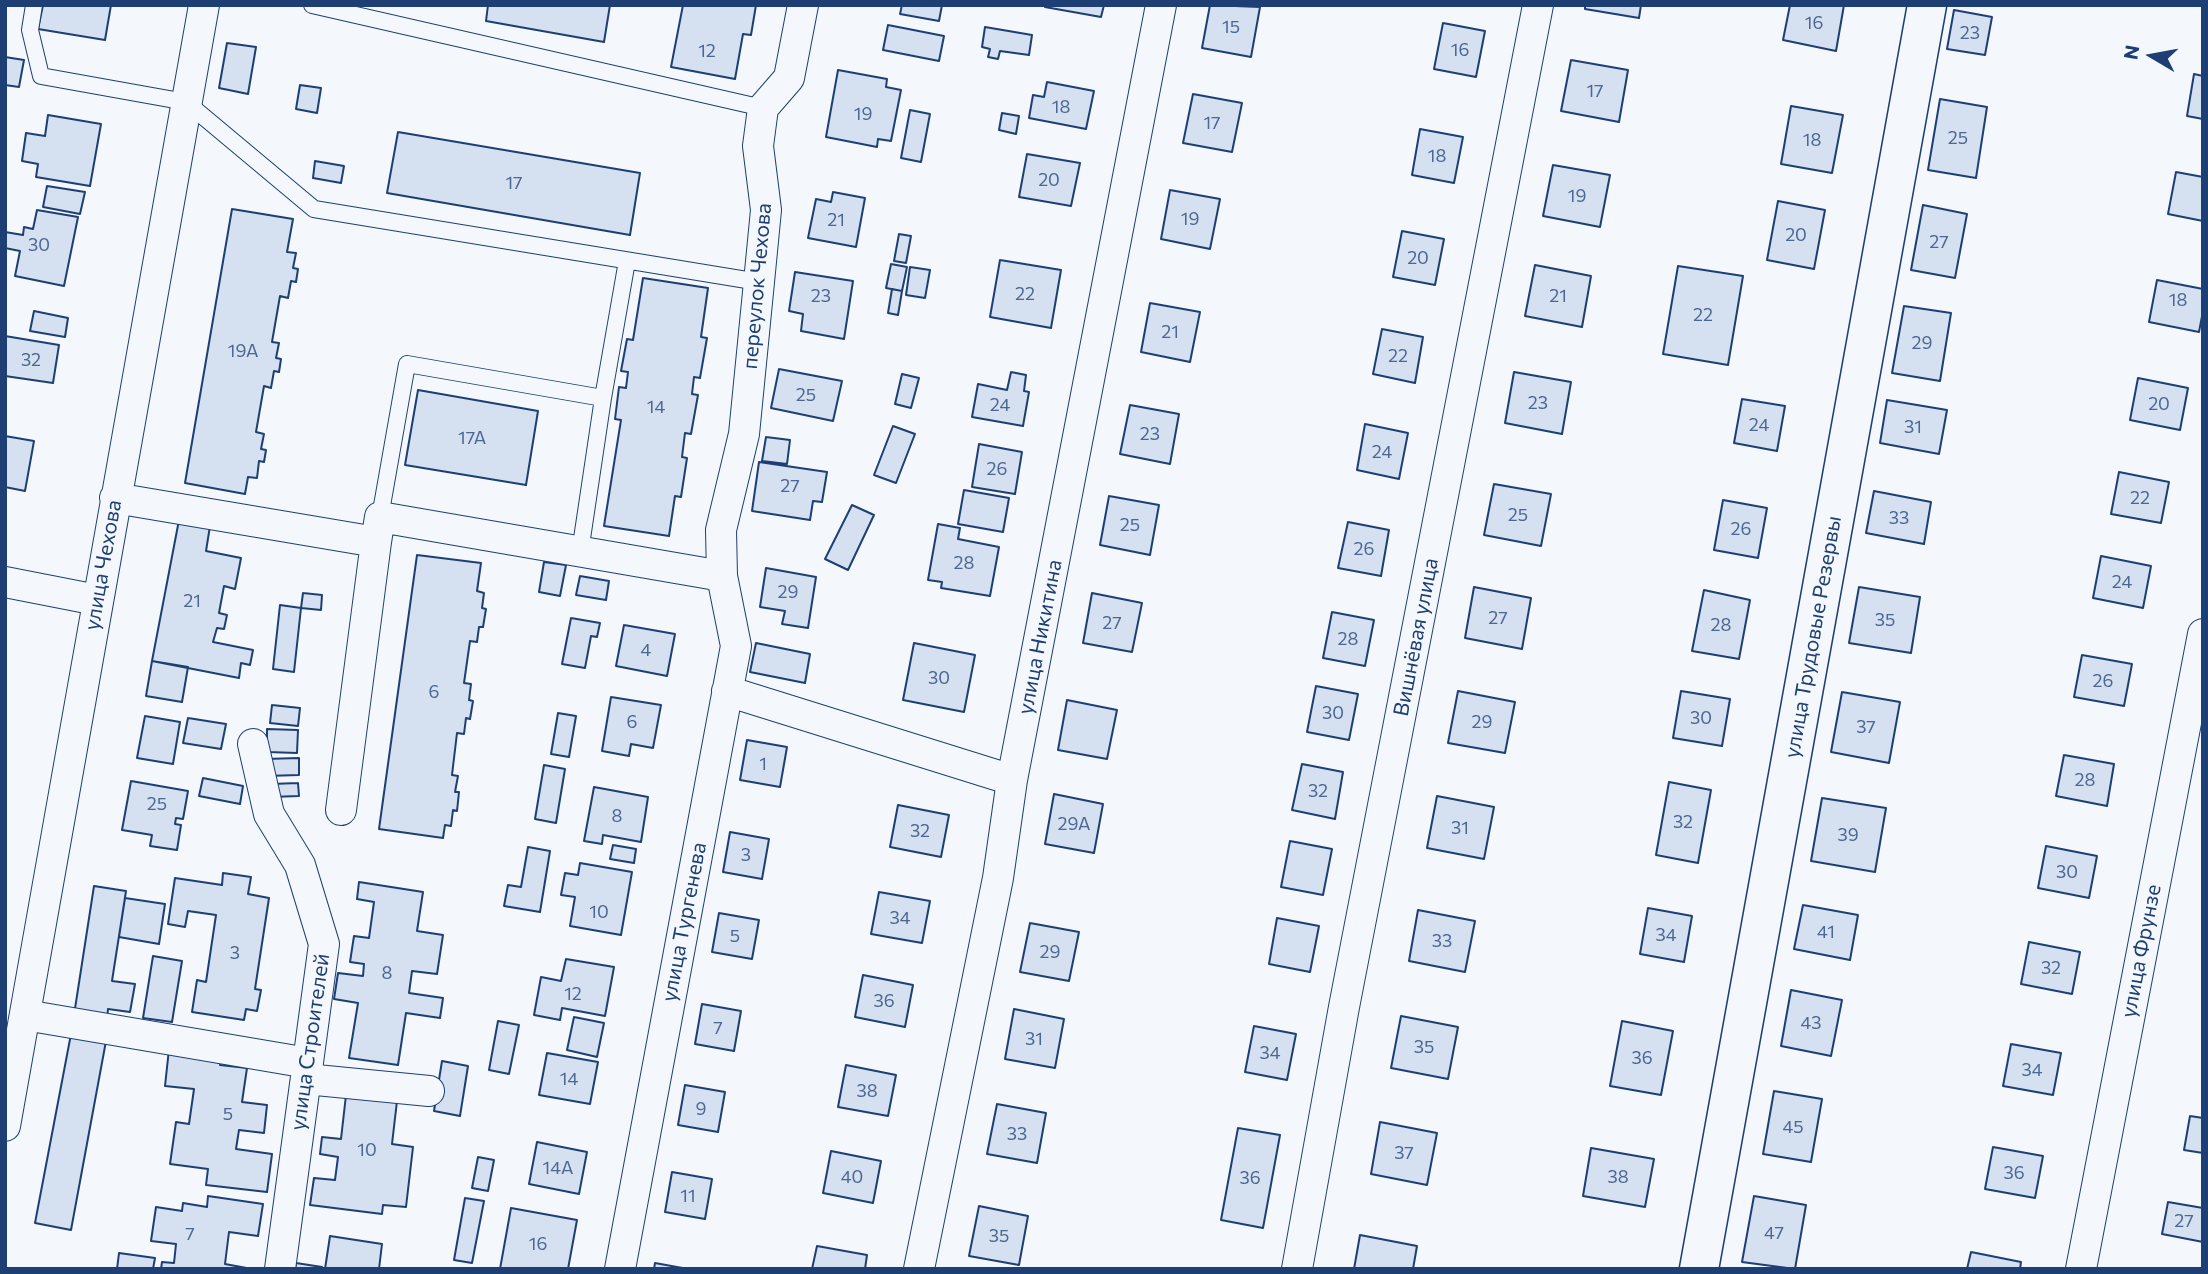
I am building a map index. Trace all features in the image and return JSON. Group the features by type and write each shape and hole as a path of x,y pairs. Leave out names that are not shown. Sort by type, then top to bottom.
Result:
{"main road":[{"name":"улица Трудовые Резервы","path":"1699,1269 1927,5"}],"street":[{"name":"улица Чехова","path":"5,1126 204,5"},
{"path":"763,108 789,78 803,5"},
{"name":"улица Никитина","path":"919,1269 998,878 1012,780 1161,5"},
{"name":"Вишнёвая улица","path":"1297,1269 1344,1007 1538,5"},
{"name":"переулок Чехова","path":"722,576 721,530 744,434 766,209 758,146 763,108"},
{"path":"115,498 580,552 722,576"},
{"path":"341,810 378,530"},
{"name":"улица Тургенева","path":"620,1269 736,646 722,576"},
{"path":"5,582 97,600"},
{"name":"улица Фрунзе","path":"2081,1269 2193,738 2203,634"},
{"path":"727,691 1012,780"},
{"name":"улица Строителей","path":"253,744 269,814 300,865 324,944 280,1269"},
{"path":"25,1015 307,1071 429,1091"}],"lane":[{"path":"34,5 30,30 41,76 186,102 314,209 759,282"},
{"path":"312,5 763,108"},
{"path":"580,552 627,261"},
{"path":"378,530 407,364 603,398"}],"building":[{"path":"43,5 111,5 105,40 38,29"},
{"path":"488,5 610,5 604,42 486,21"},
{"path":"683,5 756,5 751,35 743,34 735,79 671,67"},
{"path":"902,5 942,5 939,21 900,14"},
{"path":"1045,5 1104,5 1101,17"},
{"path":"1210,5 1260,7 1251,57 1202,48"},
{"path":"1585,5 1641,5 1639,18 1585,9"},
{"path":"1790,5 1844,5 1836,51 1783,40"},
{"path":"1954,10 1992,17 1985,55 1947,49"},
{"path":"1443,23 1485,31 1476,77 1434,69"},
{"path":"888,25 944,36 939,61 883,50"},
{"path":"985,27 1032,35 1029,55 1000,51 998,59 988,57 990,49 982,47"},
{"path":"227,43 256,47 248,94 219,88"},
{"path":"5,57 24,60 19,87 5,85"},
{"path":"1571,60 1628,70 1619,122 1561,111"},
{"path":"838,70 887,79 886,87 901,90 891,141 878,139 877,147 826,137"},
{"path":"2194,74 2203,76 2203,119 2187,116"},
{"path":"1047,82 1094,91 1086,129 1029,118 1033,95 1044,97"},
{"path":"300,85 321,88 317,113 296,109"},
{"path":"1193,94 1242,103 1232,152 1183,143"},
{"path":"1940,99 1987,107 1976,178 1928,170"},
{"path":"1791,106 1843,115 1832,173 1781,164"},
{"path":"910,110 930,114 921,162 901,158"},
{"path":"1002,113 1019,116 1016,134 999,130"},
{"path":"48,115 101,124 90,186 36,177 38,164 22,161 26,133 45,136"},
{"path":"1420,129 1463,137 1454,183 1412,175"},
{"path":"398,132 640,173 630,235 387,193"},
{"path":"1027,154 1080,163 1071,206 1019,197"},
{"path":"315,161 344,166 341,183 313,178"},
{"path":"1553,165 1610,175 1600,227 1543,216"},
{"path":"2176,172 2203,177 2203,221 2168,214"},
{"path":"47,186 85,192 80,214 43,207"},
{"path":"1170,190 1220,199 1210,249 1161,239"},
{"path":"833,192 865,198 856,247 808,238 816,199 831,202"},
{"path":"1778,201 1825,210 1814,269 1767,260"},
{"path":"1923,205 1967,214 1955,278 1911,270"},
{"path":"232,209 293,219 287,252 296,253 293,268 298,269 296,282 291,281 288,298 280,296 272,342 279,343 276,358 281,359 279,372 274,371 271,388 264,386 256,432 264,434 261,449 266,450 264,462 259,461 257,478 248,477 245,494 185,483"},
{"path":"37,210 78,217 64,286 15,276 20,251 5,248 5,232 23,235 24,227 33,229"},
{"path":"1402,231 1444,239 1435,285 1393,277"},
{"path":"899,234 911,236 906,263 894,261"},
{"path":"1000,260 1061,270 1051,328 990,317"},
{"path":"891,264 907,267 902,291 886,288"},
{"path":"1535,265 1591,276 1582,327 1525,316"},
{"path":"1678,266 1743,276 1728,365 1663,354"},
{"path":"910,267 930,270 925,298 906,295"},
{"path":"795,272 853,281 844,339 801,331 803,314 789,311"},
{"path":"643,278 708,288 701,337 707,338 700,378 694,377 692,394 698,395 691,434 685,433 682,457 687,458 681,497 675,496 669,536 604,526 621,420 615,419 619,387 626,388 628,372 621,371 627,339 633,340"},
{"path":"2157,280 2203,289 2199,332 2149,322"},
{"path":"892,289 902,291 898,315 888,313"},
{"path":"1150,303 1200,312 1190,362 1141,352"},
{"path":"1904,306 1951,313 1940,381 1892,373"},
{"path":"34,311 68,318 65,337 30,331"},
{"path":"1382,329 1423,337 1415,383 1373,374"},
{"path":"5,336 59,345 53,383 5,376"},
{"path":"779,369 842,381 833,421 771,408"},
{"path":"1011,372 1026,375 1024,391 1029,392 1023,426 972,417 978,384 1007,390"},
{"path":"1514,372 1571,382 1562,434 1505,423"},
{"path":"902,374 919,378 911,408 895,404"},
{"path":"2138,378 2188,388 2180,430 2130,420"},
{"path":"418,390 538,411 526,485 405,465"},
{"path":"1742,399 1785,406 1777,451 1734,443"},
{"path":"1887,400 1947,410 1939,454 1880,443"},
{"path":"1130,405 1179,414 1170,464 1120,454"},
{"path":"1365,424 1408,433 1399,479 1357,470"},
{"path":"893,426 915,434 896,483 874,475"},
{"path":"5,436 34,441 25,491 5,487"},
{"path":"766,437 790,440 787,464 762,461"},
{"path":"979,444 1022,452 1015,494 972,487"},
{"path":"759,462 827,472 822,502 813,501 810,520 752,511"},
{"path":"2119,472 2169,482 2161,523 2111,514"},
{"path":"1494,484 1551,494 1541,546 1484,535"},
{"path":"964,490 1009,498 1003,532 958,524"},
{"path":"1874,491 1931,502 1924,544 1866,533"},
{"path":"1109,496 1159,505 1150,555 1100,545"},
{"path":"1723,500 1767,508 1758,558 1714,550"},
{"path":"852,505 874,515 848,570 825,559"},
{"path":"179,520 210,526 206,551 241,558 235,589 224,586 219,613 227,615 224,629 217,628 213,642 253,650 250,665 241,663 239,678 152,661"},
{"path":"1348,522 1389,530 1381,576 1338,568"},
{"path":"938,524 960,528 958,539 999,547 990,596 941,588 942,582 928,580"},
{"path":"417,555 481,563 477,591 484,593 482,608 486,609 477,642 470,641 464,683 471,684 469,700 473,701 470,719 466,718 464,734 457,733 452,775 458,776 455,792 459,792 457,811 453,810 451,826 445,825 443,838 379,829"},
{"path":"2101,556 2151,566 2143,608 2093,598"},
{"path":"544,562 566,565 560,596 539,592"},
{"path":"766,568 816,577 808,628 782,624 785,611 760,607"},
{"path":"580,576 609,581 606,600 576,595"},
{"path":"1474,587 1531,598 1522,649 1465,638"},
{"path":"1859,587 1920,597 1911,653 1849,643"},
{"path":"1704,590 1750,600 1739,659 1692,651"},
{"path":"303,593 322,595 321,610 301,608"},
{"path":"1092,593 1142,603 1132,652 1083,643"},
{"path":"280,605 301,608 294,672 273,669"},
{"path":"1332,612 1374,620 1365,666 1323,658"},
{"path":"571,618 600,623 597,637 591,636 585,668 562,664"},
{"path":"624,625 675,634 667,676 616,666"},
{"path":"756,643 810,654 805,683 750,672"},
{"path":"914,643 975,655 964,712 903,700"},
{"path":"2082,655 2132,664 2124,706 2074,697"},
{"path":"152,661 188,667 182,702 146,696"},
{"path":"1316,686 1358,694 1349,740 1307,732"},
{"path":"1458,691 1515,702 1505,753 1448,743"},
{"path":"1681,691 1730,699 1722,746 1673,738"},
{"path":"1842,692 1900,702 1889,763 1831,752"},
{"path":"611,697 661,705 653,748 631,744 629,756 602,751"},
{"path":"1067,700 1117,710 1107,759 1058,750"},
{"path":"272,705 300,708 298,726 270,723"},
{"path":"558,713 576,716 569,757 551,754"},
{"path":"145,716 180,722 173,764 137,758"},
{"path":"188,718 226,724 221,749 183,743"},
{"path":"267,729 298,730 297,753 267,752"},
{"path":"747,740 787,747 780,787 740,780"},
{"path":"2064,755 2114,764 2107,806 2056,796"},
{"path":"299,758 299,775 266,776 265,759"},
{"path":"1302,764 1343,772 1335,819 1292,810"},
{"path":"544,765 565,769 556,823 535,819"},
{"path":"203,778 243,786 240,804 199,796"},
{"path":"131,781 188,791 183,819 176,818 175,824 181,825 177,850 150,846 152,835 122,830"},
{"path":"1669,782 1711,790 1698,863 1656,855"},
{"path":"298,783 299,796 271,797 271,784"},
{"path":"594,787 648,797 641,842 603,835 602,844 584,841"},
{"path":"1054,794 1103,804 1094,853 1045,844"},
{"path":"1437,796 1494,807 1484,859 1427,848"},
{"path":"1822,798 1886,808 1875,872 1811,861"},
{"path":"898,805 949,815 941,857 890,847"},
{"path":"730,832 769,839 762,879 723,872"},
{"path":"1290,841 1332,849 1323,895 1281,887"},
{"path":"613,845 636,849 634,863 610,859"},
{"path":"2046,846 2097,856 2089,898 2038,888"},
{"path":"528,847 550,851 540,912 504,906 508,885 521,887"},
{"path":"580,863 632,872 621,935 570,926 575,897 561,895 565,873 578,875"},
{"path":"223,873 251,877 248,894 269,898 255,989 261,990 257,1011 246,1009 244,1020 192,1012 197,980 206,982 216,915 188,911 185,927 168,924 175,878 222,885"},
{"path":"359,882 423,892 417,931 443,935 437,974 412,971 409,993 443,998 440,1018 406,1013 398,1065 349,1058 358,1003 334,999 338,973 363,976 364,964 350,962 354,936 369,938 374,902 357,899"},
{"path":"94,886 126,891 112,981 135,984 130,1012 108,1009 107,1020 74,1015"},
{"path":"879,892 930,901 922,943 871,934"},
{"path":"125,898 165,904 159,944 119,937"},
{"path":"1803,905 1858,915 1850,960 1794,949"},
{"path":"1648,908 1692,916 1684,962 1640,954"},
{"path":"1418,910 1475,921 1465,972 1409,961"},
{"path":"719,913 759,920 752,959 712,952"},
{"path":"1277,918 1319,926 1310,972 1269,964"},
{"path":"1030,923 1079,932 1069,981 1020,972"},
{"path":"2029,942 2080,952 2072,994 2021,984"},
{"path":"153,956 182,961 172,1022 143,1018"},
{"path":"566,959 614,967 605,1016 562,1008 560,1020 534,1015 541,977 561,981"},
{"path":"863,975 913,985 905,1027 855,1017"},
{"path":"1791,990 1842,1000 1831,1056 1781,1046"},
{"path":"702,1004 741,1011 734,1051 695,1044"},
{"path":"1014,1009 1064,1019 1055,1068 1005,1059"},
{"path":"1401,1016 1458,1027 1448,1079 1391,1068"},
{"path":"574,1017 604,1023 597,1057 567,1050"},
{"path":"498,1021 519,1025 509,1074 489,1070"},
{"path":"1622,1021 1673,1031 1661,1095 1610,1086"},
{"path":"1254,1026 1296,1034 1287,1080 1245,1072"},
{"path":"71,1034 106,1041 71,1230 35,1223"},
{"path":"2011,1044 2061,1053 2053,1095 2003,1086"},
{"path":"169,1049 221,1055 220,1065 247,1068 242,1102 267,1105 264,1133 239,1130 236,1149 272,1154 267,1192 206,1185 208,1169 170,1164 176,1122 189,1124 194,1089 165,1086"},
{"path":"547,1053 598,1062 590,1104 539,1095"},
{"path":"442,1061 468,1066 460,1116 434,1111"},
{"path":"846,1065 896,1075 888,1116 838,1107"},
{"path":"685,1085 725,1092 718,1132 678,1125"},
{"path":"1774,1091 1822,1099 1811,1162 1763,1154"},
{"path":"346,1095 397,1101 392,1144 413,1147 406,1207 383,1205 382,1214 310,1205 314,1178 335,1180 338,1157 320,1154 322,1137 341,1139"},
{"path":"997,1104 1046,1113 1037,1163 987,1154"},
{"path":"2190,1116 2203,1118 2203,1153 2184,1150"},
{"path":"1380,1122 1437,1133 1427,1185 1371,1174"},
{"path":"1238,1128 1280,1135 1263,1228 1221,1220"},
{"path":"537,1142 587,1152 579,1194 529,1184"},
{"path":"1993,1147 2043,1156 2035,1198 1985,1189"},
{"path":"1591,1148 1654,1159 1645,1207 1583,1196"},
{"path":"831,1151 881,1161 873,1203 823,1193"},
{"path":"478,1157 494,1160 488,1191 472,1188"},
{"path":"672,1172 712,1179 705,1219 665,1212"},
{"path":"208,1196 263,1204 258,1236 229,1232 225,1264 252,1269 161,1269 162,1262 174,1263 176,1244 151,1241 156,1207 182,1211 183,1203 207,1207"},
{"path":"1754,1196 1806,1205 1795,1269 1742,1262"},
{"path":"465,1198 484,1201 472,1263 454,1260"},
{"path":"2168,1202 2203,1208 2203,1242 2162,1234"},
{"path":"979,1206 1028,1216 1019,1265 969,1256"},
{"path":"511,1208 577,1220 568,1269 500,1269"},
{"path":"1360,1235 1417,1246 1413,1269 1354,1269"},
{"path":"330,1236 382,1244 379,1269 325,1269"},
{"path":"817,1246 867,1255 865,1269 812,1269"},
{"path":"1971,1252 2021,1262 2020,1269 1967,1269"},
{"path":"119,1253 155,1258 153,1269 117,1269"},
{"path":"296,1263 322,1267 322,1269 295,1269"},
{"path":"655,1263 688,1269 654,1269"}]}
